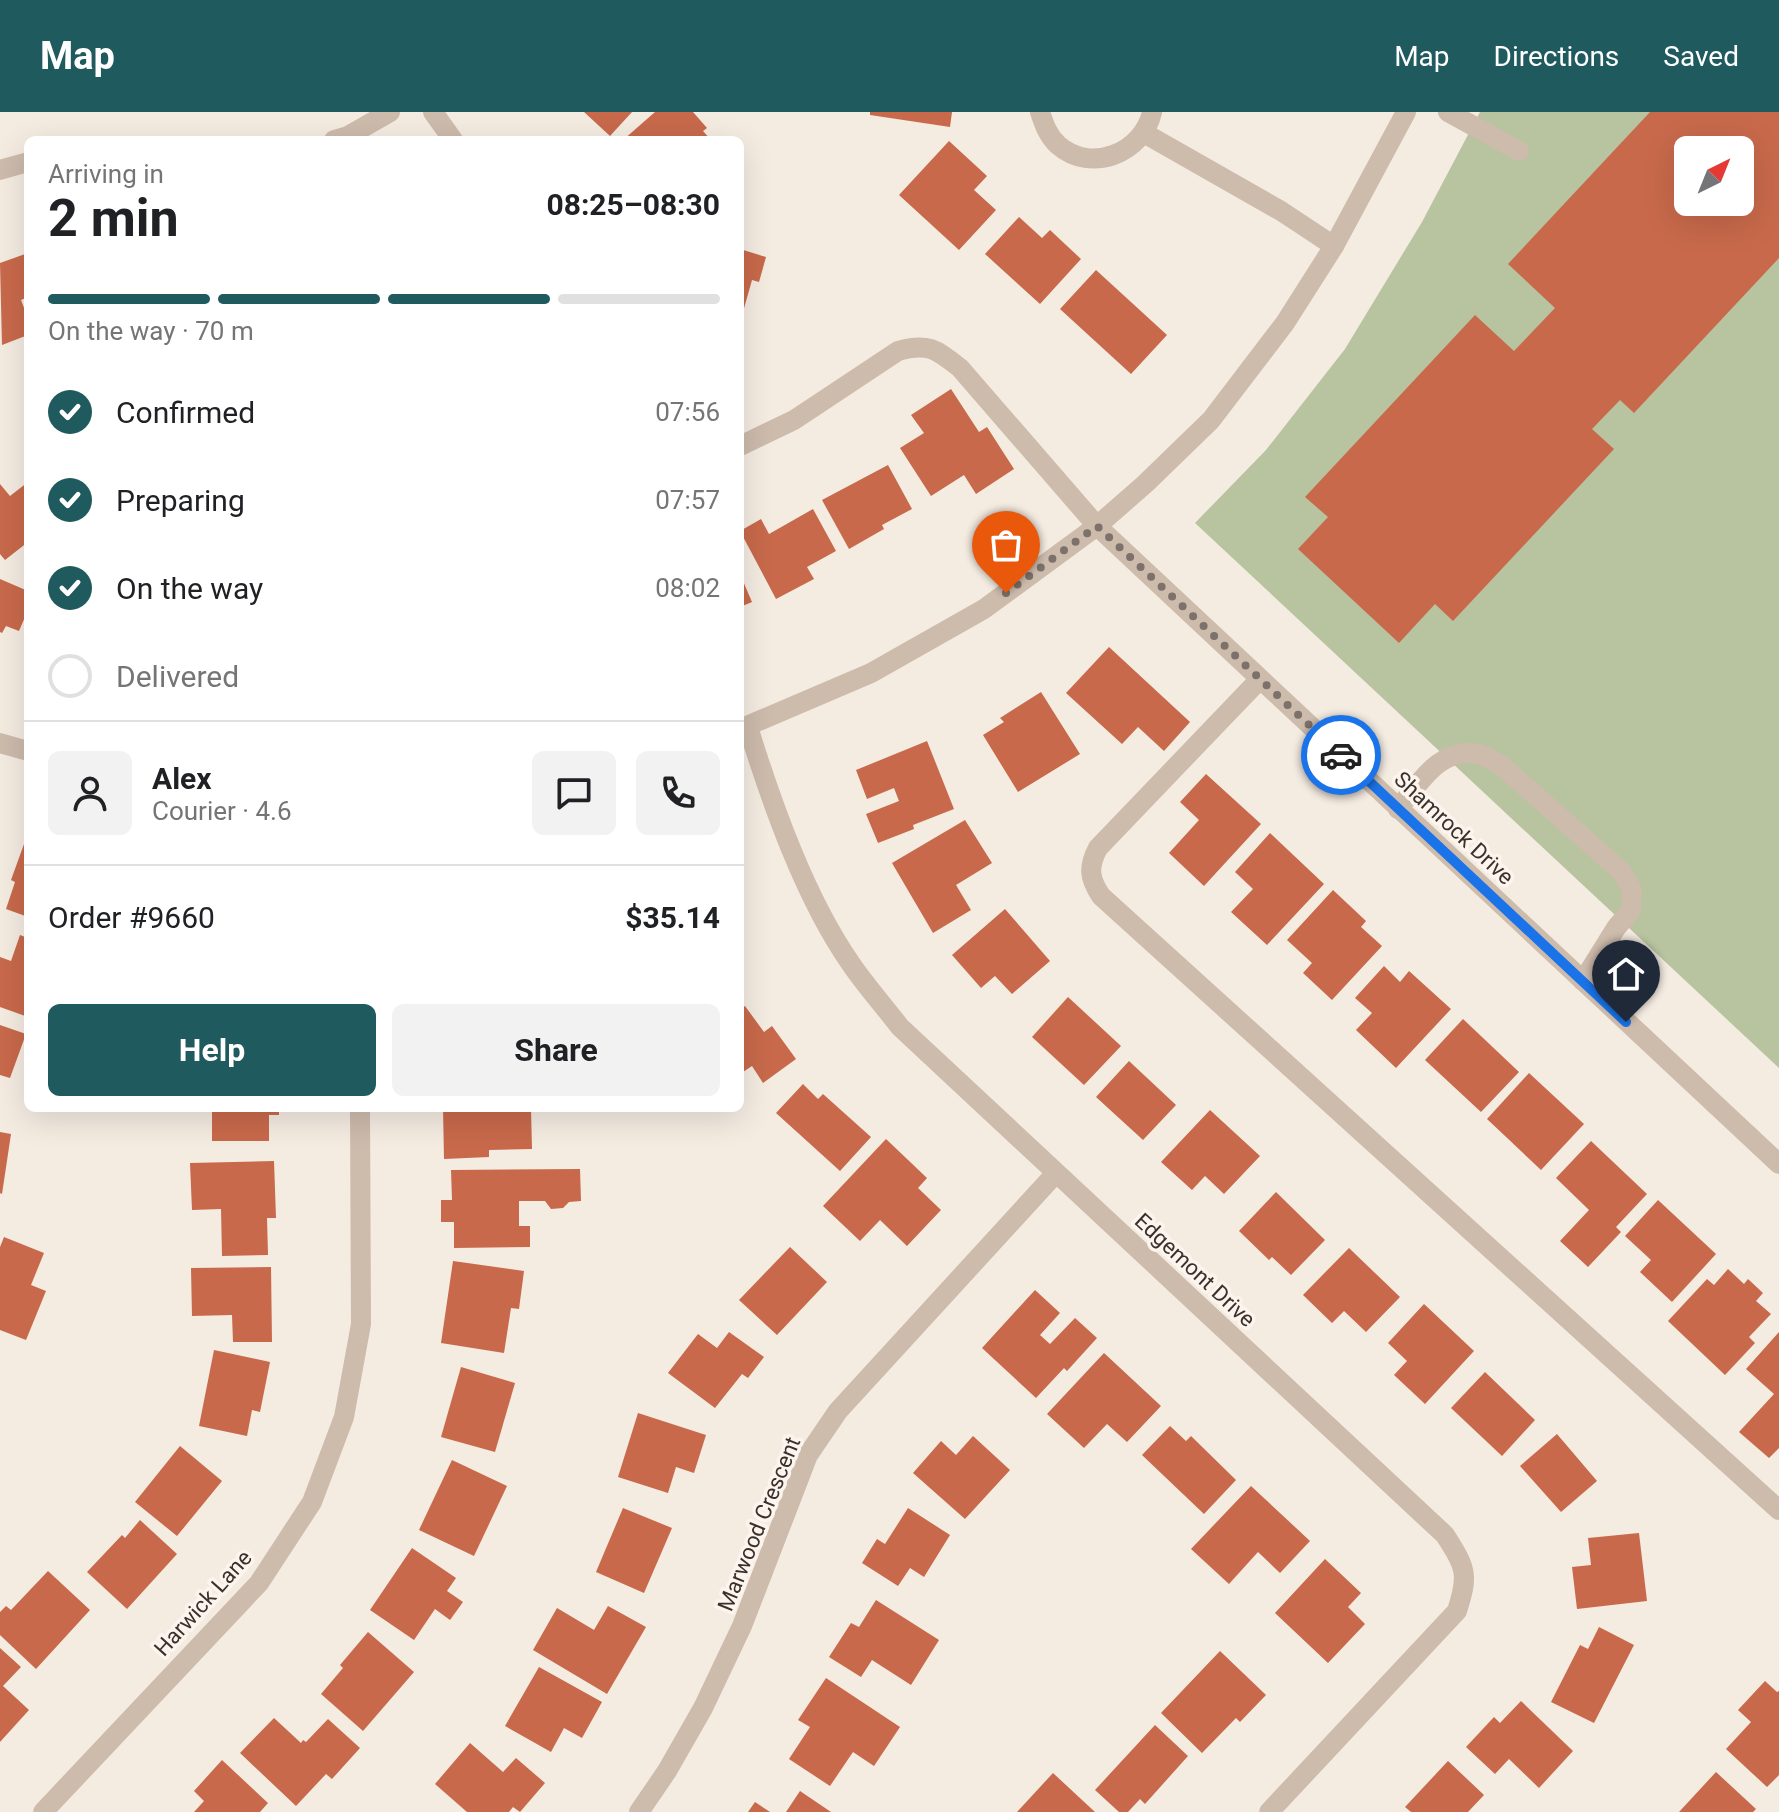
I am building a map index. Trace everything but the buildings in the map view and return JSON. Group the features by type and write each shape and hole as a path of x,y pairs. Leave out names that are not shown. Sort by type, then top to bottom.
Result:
{"street":[{"path":"348,136 390,112"},
{"path":"433,112 450,136"},
{"path":"1040,112 1047,131 1059,146 1095,159 1114,156 1131,147 1144,133 1152,112"},
{"path":"744,728 871,673 984,609 1097,526 1211,420 1285,323 1334,246 1406,112"},
{"path":"1448,112 1519,151"},
{"path":"1144,133 1281,211 1334,246"},
{"path":"0,170 24,163"},
{"name":"Shamrock Drive","path":"744,444 794,420 898,351 917,345 940,353 960,368 1097,526 1779,1164"},
{"path":"1260,679 1098,848 1091,862 1090,880 1101,896 1779,1510"},
{"name":"Edgemont Drive","path":"744,728 812,895 850,962 900,1027 1445,1535 1461,1560 1466,1585 1457,1611 1269,1812"},
{"path":"0,743 24,750"},
{"path":"1398,809 1437,762 1457,754 1478,754 1501,765 1621,871 1632,890 1631,910 1583,981"},
{"name":"Harwick Lane","path":"43,1812 259,1583 312,1502 344,1417 361,1324 360,1112"},
{"name":"Marwood Crescent","path":"639,1812 703,1708 742,1626 808,1455 838,1411 1056,1173"}],"green space":[{"path":"1480,112 1779,112 1779,1068 1195,523 1266,450 1345,349 1422,222"}],"way so far":[{"path":"1006,593 1097,526 1341,755"}],"route":[{"path":"1341,755 1626,1022"}]}
